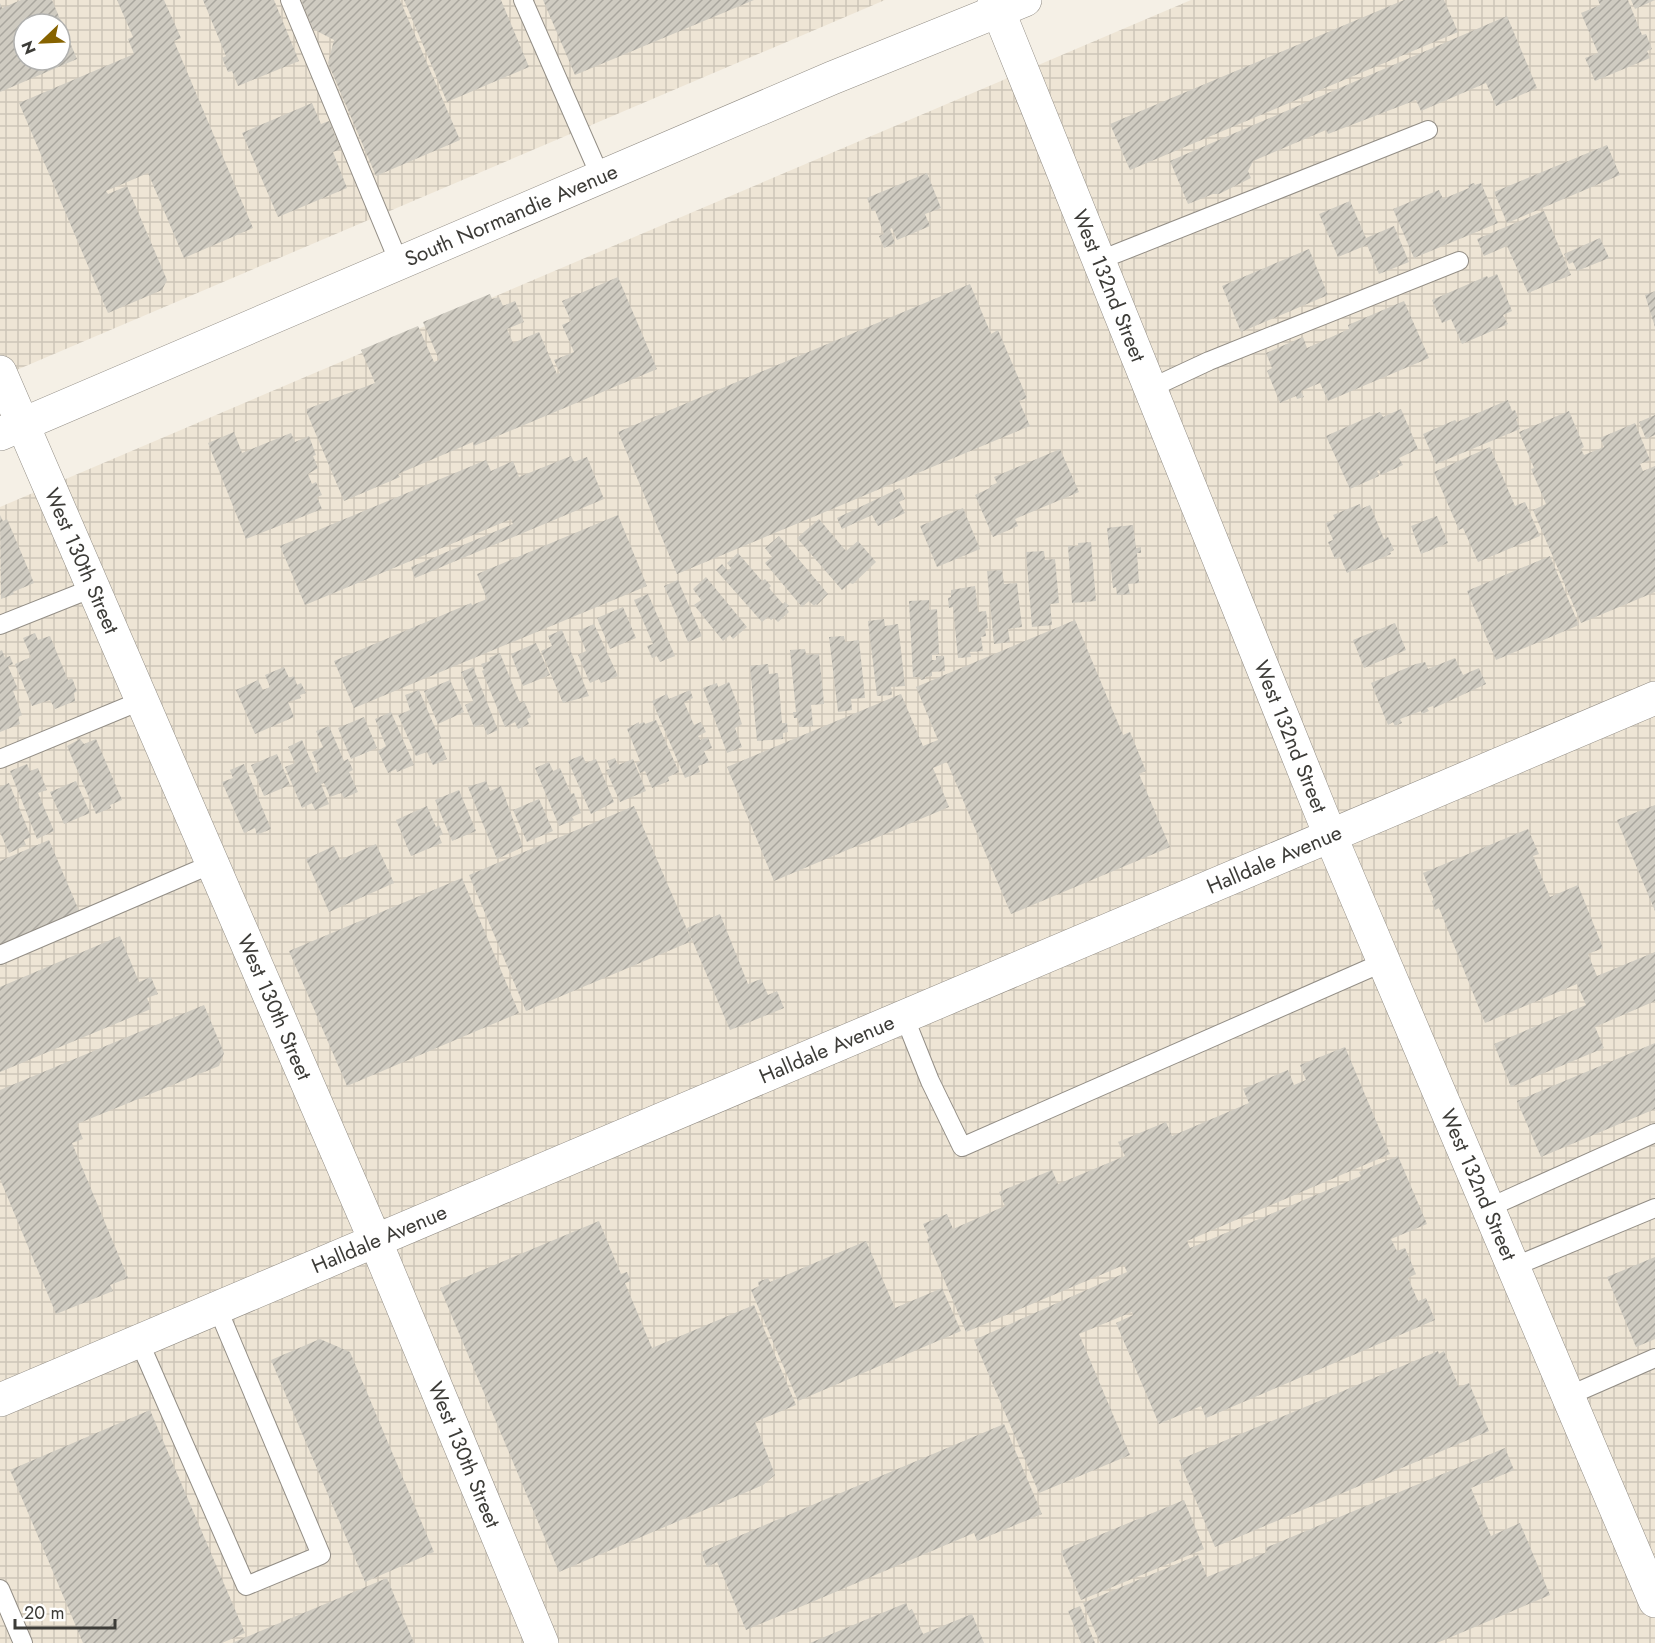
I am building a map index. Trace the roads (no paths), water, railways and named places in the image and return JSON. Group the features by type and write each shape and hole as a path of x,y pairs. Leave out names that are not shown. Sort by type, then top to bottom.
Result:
{"street":[{"name":"South Normandie Avenue","path":"11,430 1006,4"},
{"name":"West 132nd Street","path":"1006,4 1100,260 1330,835 1655,1601"},
{"name":"West 130th Street","path":"0,372 11,430 93,588 143,700 375,1240 542,1643"},
{"name":"Halldale Avenue","path":"0,1400 1655,698"}],"lane":[{"path":"290,0 400,265"},
{"path":"523,0 601,178"},
{"path":"1100,260 1428,130"},
{"path":"1151,388 1209,362 1459,261"},
{"path":"0,625 93,588"},
{"path":"0,759 143,700"},
{"path":"0,955 212,864"},
{"path":"904,1016 930,1081 962,1147 1384,962"},
{"path":"1488,1208 1655,1133"},
{"path":"1513,1267 1655,1208"},
{"path":"139,1341 246,1586 321,1555 217,1308"},
{"path":"1568,1396 1655,1358"},
{"path":"0,1589 23,1643"}]}
